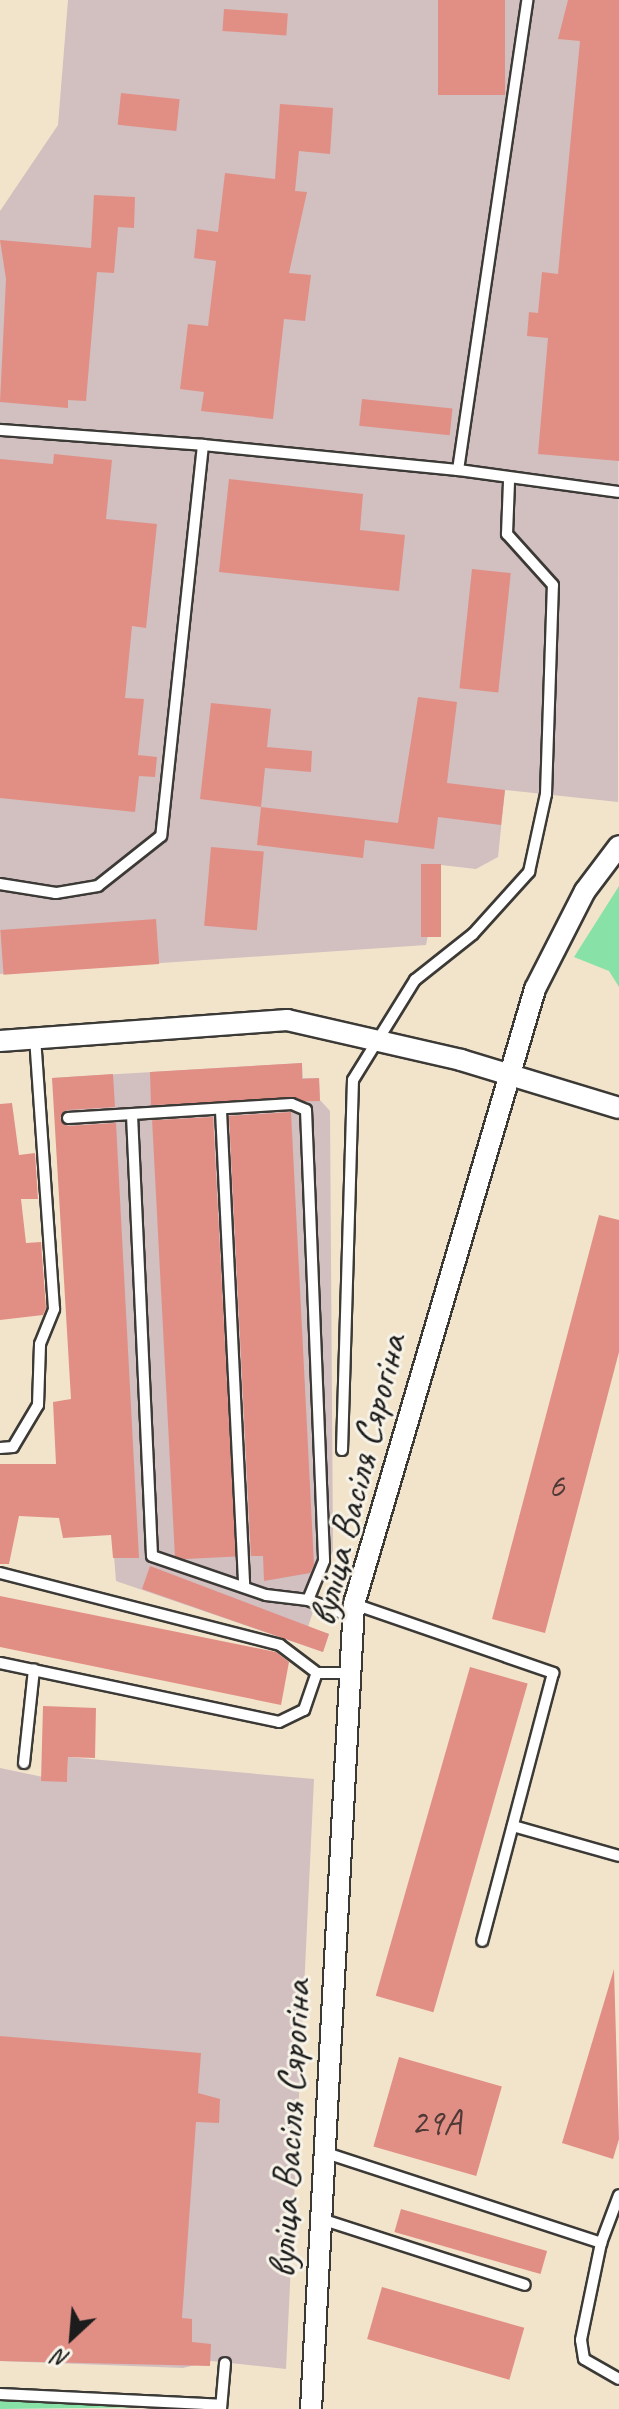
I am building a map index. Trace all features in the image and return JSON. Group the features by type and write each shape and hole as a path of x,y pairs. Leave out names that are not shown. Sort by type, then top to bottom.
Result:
{"street":[{"name":"вуліца Васіля Сярогіна","path":"311,2409 347,1673 353,1610 509,1074 554,946 619,846"},
{"path":"0,1041 287,1020 509,1074 619,1108"}],"lane":[{"path":"458,470 527,0"},
{"path":"0,430 203,445 458,470 509,481 619,492"},
{"path":"0,884 56,893 98,886 161,836 203,445"},
{"path":"342,1450 347,1101 415,980 473,934 529,872 546,794 553,585 507,534 509,481"},
{"path":"0,1448 13,1447 38,1405 40,1344 54,1309 35,1039"},
{"path":"68,1118 306,1110 324,1561 308,1600"},
{"path":"221,1111 244,1586"},
{"path":"132,1115 152,1556 244,1586 353,1610 553,1673 482,1941"},
{"path":"0,1573 280,1645 317,1673 347,1673"},
{"path":"0,1663 279,1722 304,1710 317,1673"},
{"path":"24,1763 34,1670"},
{"path":"513,1826 619,1856"},
{"path":"323,2152 601,2243"},
{"path":"619,2195 601,2243 581,2340 584,2359 619,2379"},
{"path":"321,2219 525,2285"},
{"path":"0,2394 221,2407 225,2363"}],"shaded area":[{"path":"68,0 619,0 618,802 505,790 498,857 476,869 441,865 426,945 0,974 0,211 58,125"},
{"path":"302,1063 303,1078 319,1078 320,1100 330,1111 333,1550 308,1627 329,1634 323,1652 116,1581 100,1380 52,1078"},
{"path":"68,1757 314,1779 286,2369 211,2361 183,2368 0,2361 0,1768 67,1782"}],"green space":[{"path":"619,886 619,987 609,971 574,957"},
{"path":"0,2401 170,2407 0,2409"}],"building":[{"path":"438,0 505,0 505,95 438,95"},
{"path":"568,0 619,0 619,461 538,454 548,338 527,336 529,312 538,313 542,272 558,274 580,41 558,39"},
{"path":"224,9 288,13 286,35 222,31"},
{"path":"121,93 180,99 176,131 118,125"},
{"path":"280,104 333,108 330,154 299,151 295,191 307,192 289,273 311,275 305,321 284,319 273,419 201,411 204,392 180,389 188,324 208,326 216,261 194,258 197,229 218,232 225,173 275,179"},
{"path":"94,195 135,197 134,228 118,227 114,273 97,272 86,401 68,400 68,408 0,402 6,279 0,240 91,248"},
{"path":"362,399 453,409 450,435 359,426"},
{"path":"54,454 112,460 106,519 157,524 146,628 132,626 125,698 144,699 138,755 157,757 155,777 139,776 135,812 0,798 0,459 53,464"},
{"path":"229,479 363,494 360,530 405,535 399,591 219,572"},
{"path":"472,569 511,573 498,692 459,688"},
{"path":"418,697 457,702 447,783 505,790 501,825 438,817 434,849 365,840 363,858 257,845 261,807 398,823"},
{"path":"211,703 271,709 267,747 312,751 311,772 265,768 261,807 200,799"},
{"path":"211,847 264,852 257,930 204,926"},
{"path":"421,864 441,864 441,937 421,937"},
{"path":"156,919 159,964 4,975 0,930"},
{"path":"302,1063 302,1079 319,1078 320,1101 151,1105 150,1072"},
{"path":"113,1074 115,1107 67,1110 60,1118 68,1126 116,1123 139,1558 113,1558 111,1535 63,1538 59,1518 19,1516 9,1564 0,1564 0,1464 56,1464 53,1402 71,1399 52,1078"},
{"path":"12,1103 19,1155 35,1153 38,1199 21,1199 26,1243 41,1242 46,1308 43,1315 0,1320 0,1104"},
{"path":"291,1112 314,1565 310,1573 264,1581 263,1556 251,1556 229,1116"},
{"path":"213,1117 236,1556 175,1560 152,1120"},
{"path":"599,1215 619,1220 619,1352 545,1633 492,1619"},
{"path":"150,1566 329,1634 323,1652 142,1589"},
{"path":"0,1596 276,1652 289,1662 281,1705 0,1647"},
{"path":"470,1667 528,1684 433,2012 376,1996"},
{"path":"43,1706 96,1708 95,1758 68,1757 67,1782 41,1781"},
{"path":"614,1969 619,2139 613,2159 562,2143"},
{"path":"0,2036 201,2053 198,2093 220,2099 219,2123 196,2122 182,2318 192,2319 192,2342 211,2344 210,2366 0,2361"},
{"path":"399,2057 502,2086 476,2176 373,2146"},
{"path":"401,2209 547,2251 540,2274 394,2232"},
{"path":"382,2287 524,2328 509,2380 367,2339"}]}
